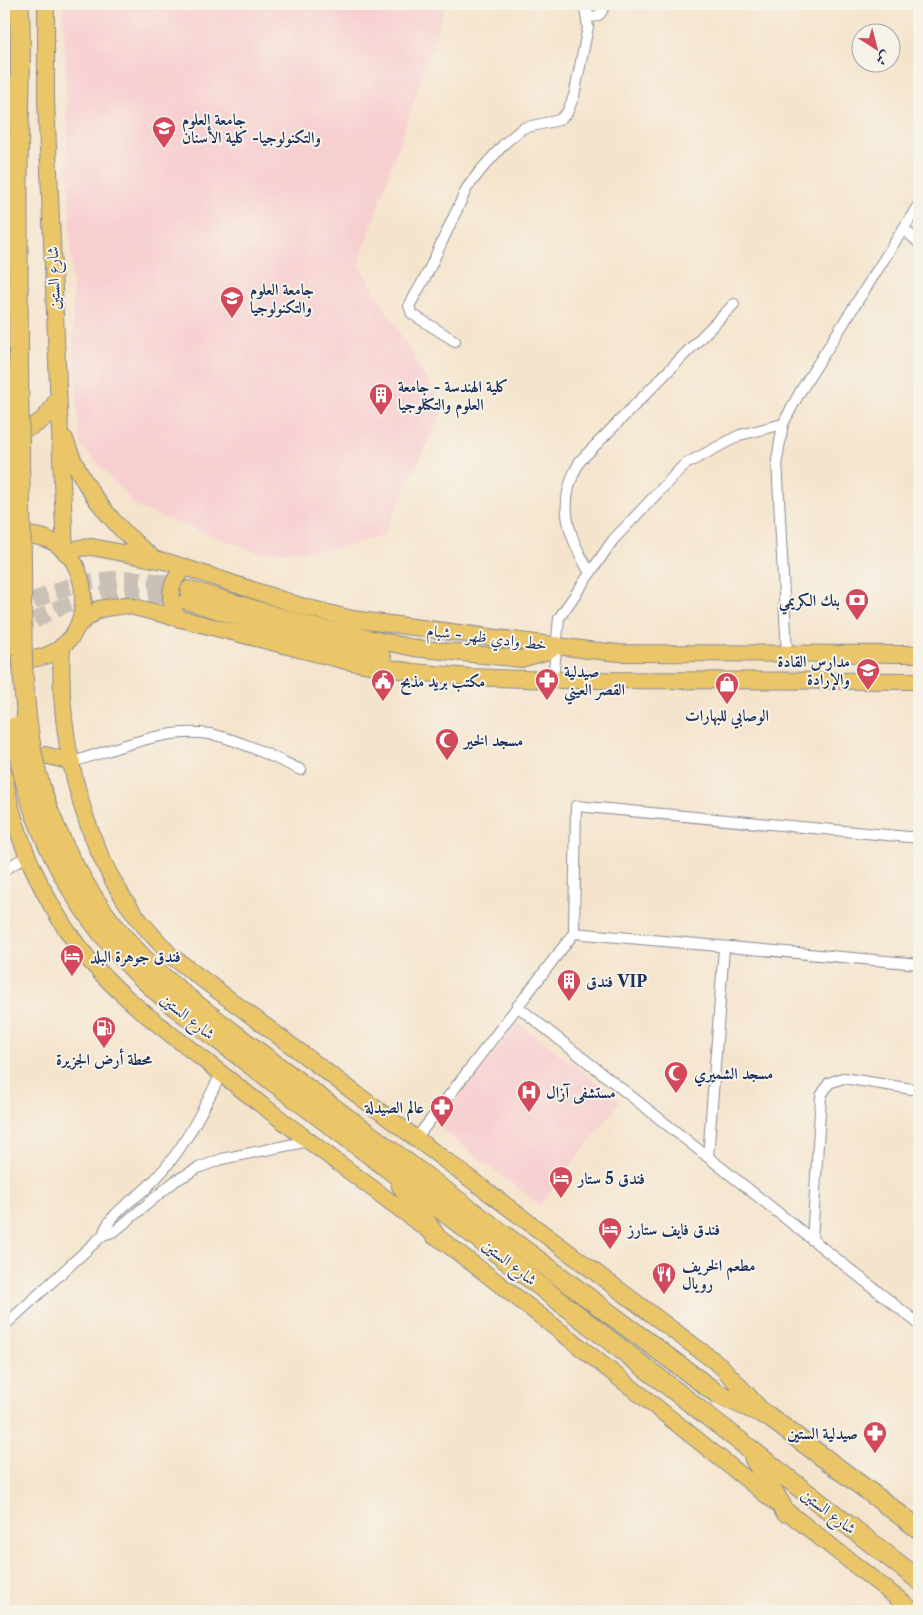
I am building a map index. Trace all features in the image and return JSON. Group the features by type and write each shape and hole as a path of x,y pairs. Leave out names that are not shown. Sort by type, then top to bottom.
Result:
{"highway":[{"name":"شارع الستين","path":"19,4 18,388 22,621 27,718 33,758 44,795 77,868 96,901 120,935 164,979 249,1055 390,1170 750,1451 919,1580"},
{"name":"شارع الستين","path":"4,151 9,608 13,695 22,772 33,808 62,874 81,906 101,933 152,988 249,1055 716,1392 768,1416 919,1529"},
{"path":"390,1170 435,1235"},
{"path":"750,1451 785,1512"}],"main road":[{"name":"شارع الستين","path":"46,4 46,100 66,553"},
{"path":"4,430 20,431 32,427 44,420 58,399"},
{"path":"60,422 74,462 96,499 123,532 156,560"},
{"path":"4,539 15,536 35,537 54,544 66,553 78,570 84,588 83,613 78,625"},
{"name":"خط وادي ظهر - شبام","path":"66,553 92,546 156,560 185,567 301,606 352,620 557,646 619,653 919,654"},
{"path":"178,618 172,606 170,592 175,578 185,567"},
{"path":"553,680 525,670 459,667 375,655 245,620 187,595 312,626 414,648 521,659 545,652 557,646"},
{"path":"4,657 16,659 40,657 62,646 78,625 92,613 117,605 178,618 346,661 404,670 470,677 553,680 919,680"},
{"name":"شارع الستين","path":"62,646 60,687 72,762 86,819 104,862 132,911 170,955 415,1140 721,1366 768,1416"},
{"path":"4,774 18,763 36,757 54,756 72,762"},
{"name":"شارع الستين","path":"4,774 6,791 25,847 41,885 66,927 96,967 129,1000 309,1141 435,1235 785,1512 914,1611"},
{"path":"4,827 25,847"}],"street":[{"path":"585,6 589,16 594,17 600,14 605,4"},
{"path":"455,341 412,314 409,306 427,274 467,188 480,171 505,143 523,128 559,120 567,113 574,96 588,27 585,6"},
{"path":"788,654 777,460 783,424 800,392 919,204"},
{"path":"904,229 919,243"},
{"path":"590,573 577,551 565,508 571,477 580,461 734,304"},
{"path":"553,680 559,618 613,540 684,465 740,435 783,424"},
{"path":"72,762 164,735 195,733 219,736 301,770"},
{"path":"415,1140 574,933 576,806 919,838"},
{"path":"4,870 25,847"},
{"path":"574,933 724,948 919,964"},
{"path":"708,1157 724,948"},
{"path":"518,1006 919,1324"},
{"path":"4,1326 103,1235 110,1221 167,1168 188,1138 222,1074"},
{"path":"812,1240 821,1096 829,1083 843,1078 919,1090"},
{"path":"103,1235 115,1231 186,1174 210,1163 309,1141"},
{"path":"153,1182 162,1192"}],"shaded area":[{"name":"جامعة العلوم والتكنولوجيا","path":"63,4 446,4 359,264 444,408 383,536 328,550 257,552 138,508 80,444 75,375"},
{"name":"مستشفى آزال","path":"517,1022 621,1101 540,1205 437,1126"}],"tunnel":[{"path":"13,615 53,592 96,580 141,579 186,588"},
{"path":"15,635 54,610 95,596 115,593 137,593 184,600"}],"place":[{"name":"جامعة العلوم والتكنولوجيا- كلية الأسنان","path":"164,149"},
{"name":"جامعة العلوم والتكنولوجيا","path":"232,319"},
{"name":"كلية الهندسة - جامعة العلوم والتكنلوجيا","path":"381,416"},
{"name":"بنك الكريمي","path":"857,621"},
{"name":"مدارس القادة والإرادة","path":"868,691"},
{"name":"صيدلية القصر العيني","path":"547,701"},
{"name":"مكتب بريد مذبح","path":"383,702"},
{"name":"الوصابي للبهارات","path":"727,705"},
{"name":"مسجد الخير","path":"447,761"},
{"name":"فندق جوهرة البلد","path":"72,977"},
{"name":"فندق VIP","path":"569,1002"},
{"name":"محطة أرض الجزيرة","path":"104,1049"},
{"name":"مسجد الشميري","path":"676,1094"},
{"name":"مستشفى آزال","path":"529,1113"},
{"name":"عالم الصيدلة","path":"442,1128"},
{"name":"فندق 5 ستار","path":"561,1199"},
{"name":"فندق فايف ستارز","path":"610,1250"},
{"name":"مطعم الخريف رويال","path":"664,1295"},
{"name":"صيدلية الستين","path":"875,1454"}]}
